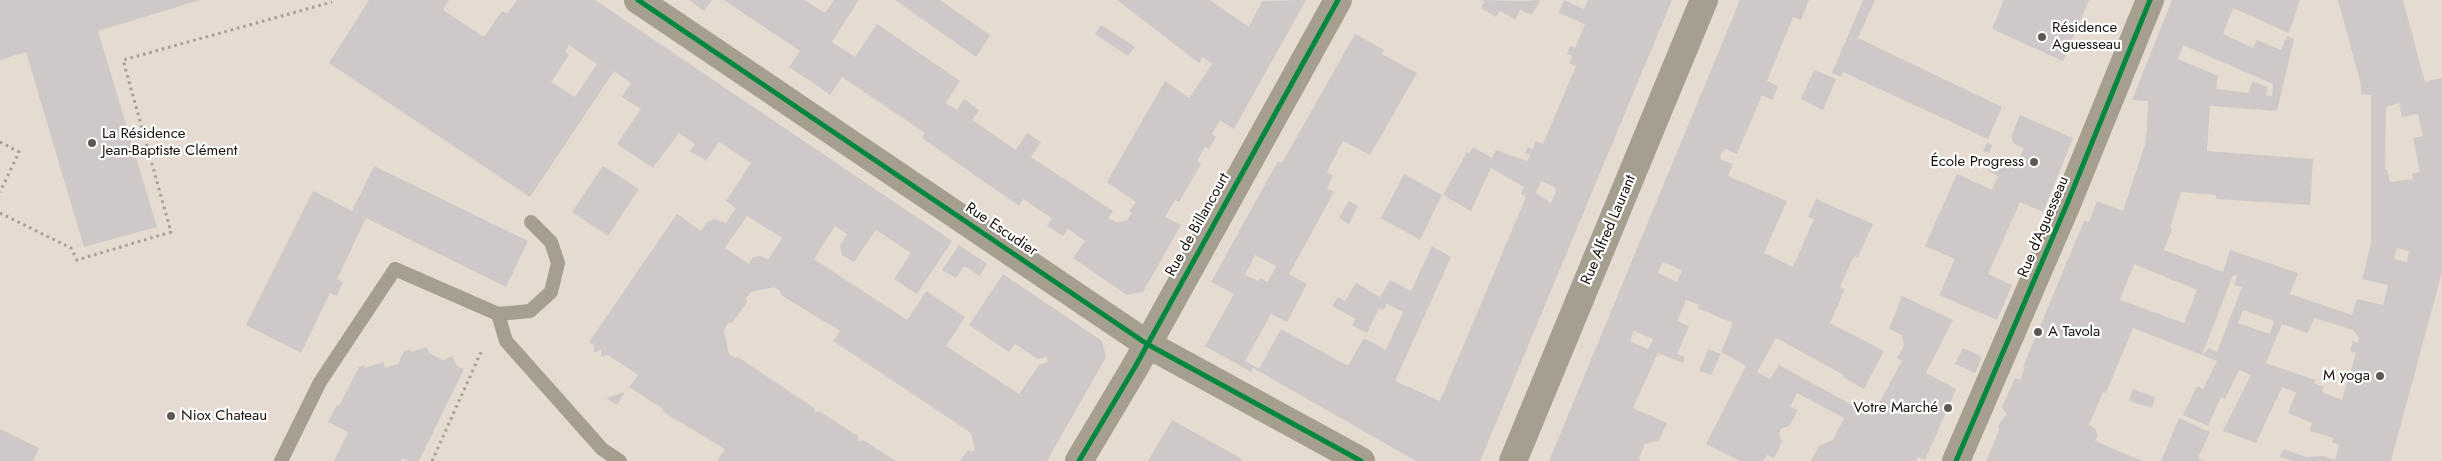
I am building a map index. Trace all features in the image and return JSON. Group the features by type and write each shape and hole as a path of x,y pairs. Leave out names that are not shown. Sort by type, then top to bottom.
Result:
{"street":[{"name":"Rue Escudier","path":"638,0 1147,344 1361,461"},
{"name":"Rue de Billancourt","path":"1079,461 1147,344 1338,0"},
{"name":"Rue Alfred Laurant","path":"1513,461 1704,0"},
{"name":"Rue d'Aguesseau","path":"1956,461 2067,204 2150,0"}],"lane":[{"path":"281,461 320,382 395,269 498,314 530,311 551,292 558,263 551,242 531,222"},
{"path":"498,314 506,341 602,449 620,461"}],"path":[{"path":"0,213 71,248 77,260 171,232 123,60 332,2"},
{"path":"0,142 19,152 0,192"},
{"path":"432,461 482,348 506,341"}],"building":[{"name":"La Résidence Jean-Baptiste Clément","path":"0,0 200,0 98,31 157,227 84,247 26,52 0,60"},
{"path":"369,0 449,0 443,10 484,37 502,11 507,14 517,0 595,0 952,241 917,294 894,279 911,253 876,230 854,262 842,255 840,245 847,234 835,226 814,259 907,320 926,291 965,317 946,346 1019,394 1039,365 1048,362 1047,357 1038,359 1015,344 1009,352 969,325 1003,274 1102,341 1106,357 1047,461 960,461 968,450 972,452 975,449 971,433 833,341 840,331 781,295 780,291 774,287 751,292 746,298 747,302 733,322 728,323 724,330 729,354 735,358 738,357 814,408 815,413 819,411 858,436 859,442 863,440 896,461 717,461 725,449 663,412 663,409 629,387 638,375 608,355 601,357 601,350 594,353 594,345 589,342 677,214 701,231 706,223 714,219 726,223 736,208 726,201 751,163 719,142 706,161 690,151 695,144 679,133 653,168 617,144 641,109 622,97 631,83 614,71 530,197 329,63","holes":["569,45 597,64 575,97 551,82 569,55 565,51","747,216 782,238 768,260 761,256 753,257 749,264 725,248"]},
{"path":"689,0 712,0 704,11"},
{"path":"724,0 805,0 825,13 834,0 857,0 832,42 855,57 877,24 960,81 946,103 957,110 964,99 979,110 972,120 1016,150 1027,133 1041,142 1031,157 1113,211 1108,218 1116,222 1126,221 1132,213 1129,211 1136,202 1107,182 1165,81 1189,98 1212,64 1203,57 1199,63 1117,0 1210,0 1249,27 1262,1 1306,0 1234,129 1220,120 1212,134 1216,137 1209,149 1205,147 1197,161 1201,164 1179,202 1175,200 1165,217 1181,225 1143,292 1127,295 1073,258 1085,241 1068,229 1063,236 1047,226 1052,219 1047,215 1023,199 1019,206 922,138 925,133 842,77 830,95 789,67 800,51"},
{"path":"895,0 940,0 990,35 976,57"},
{"path":"1481,0 1540,0 1532,15 1520,10 1515,20 1500,11 1496,17 1481,8 1484,2"},
{"path":"1564,0 1584,9 1588,0 1672,0 1480,461 1416,461 1253,368 1251,372 1205,346 1234,294 1211,282 1278,161 1282,163 1355,34 1384,50 1382,54 1417,73 1370,155 1343,141 1327,172 1333,176 1327,188 1334,192 1289,274 1307,284 1287,322 1271,314 1245,361 1259,369 1281,329 1348,366 1364,338 1386,350 1403,312 1387,304 1383,310 1379,308 1367,333 1352,325 1356,319 1332,306 1338,297 1345,301 1356,283 1380,297 1390,280 1411,291 1432,246 1451,257 1395,381 1440,401 1526,197 1521,194 1524,187 1491,168 1471,211 1443,195 1467,152 1470,153 1473,147 1492,158 1496,150 1527,161 1530,155 1525,153 1528,147 1533,149 1536,141 1543,144 1576,66 1569,63 1572,56 1567,54 1570,46 1575,48 1585,24 1559,13","holes":["1541,181 1554,187 1556,191 1551,203 1536,193","1255,255 1276,266 1268,282 1260,278 1258,281 1245,275"]},
{"path":"1740,0 1809,0 1801,20 1793,17 1767,81 1778,86 1772,100 1762,95 1737,154 1726,149 1722,151 1720,159 1733,164 1728,176 1787,201 1764,253 1793,267 1814,219 1808,217 1816,199 1873,224 1858,257 1854,256 1840,287 1845,289 1830,323 1884,351 1864,389 1843,377 1844,375 1776,338 1757,372 1770,379 1779,365 1872,416 1902,361 1897,358 1904,346 1902,335 1889,329 1902,296 1953,320 1926,373 1956,389 1925,460 1918,457 1916,461 1811,461 1819,446 1833,440 1844,418 1797,393 1790,407 1798,410 1789,426 1781,429 1779,433 1782,442 1774,458 1767,455 1763,461 1740,461 1706,444 1746,366 1721,352 1733,323 1697,308 1699,305 1686,300 1677,321 1689,326 1677,354 1685,357 1683,363 1658,353 1633,408 1667,423 1659,440 1645,444 1639,458 1640,461 1549,461","holes":["1662,262 1682,270 1677,282 1658,273","1634,331 1653,339 1648,349 1630,341"]},
{"path":"1863,0 1875,0 1858,38 2002,107 1988,139 1843,72 1841,77 1832,73"},
{"name":"Résidence Aguesseau","path":"2004,0 2089,0 2063,61 1992,29"},
{"path":"2172,0 2300,0 2289,33 2233,8 2223,34 2253,48 2257,40 2281,50 2287,36 2294,39 2277,111 2210,106 2207,151 2313,159 2310,205 2216,199 2216,195 2181,192 2170,228 2172,229 2164,250 2223,272 2230,250 2298,273 2290,294 2352,315 2357,299 2383,305 2388,285 2362,279 2371,244 2371,95 2361,94 2361,85 2338,0 2403,0 2425,82 2442,78 2442,272 2391,461 2293,461 2280,457 2283,449 2307,457 2323,456 2335,460 2339,445 2332,442 2333,438 2310,431 2312,423 2288,413 2296,392 2282,387 2256,443 2223,431 2251,375 2239,370 2225,399 2221,397 2208,426 2183,415 2197,386 2203,389 2217,361 2133,328 2106,393 2103,392 2089,425 2095,428 2098,436 2095,441 2142,461 1986,461 1999,430 1998,426 2006,414 2002,407 2015,378 2020,380 2025,367 2023,367 2084,221 2089,222 2097,201 2123,211 2145,144 2147,129 2148,101 2132,100","holes":["2183,45 2273,84 2272,96 2266,95 2268,87 2252,81 2249,93 2216,89 2218,76 2178,59","2399,103 2402,117 2418,114 2423,136 2413,138 2420,172 2412,174 2413,179 2390,182 2387,169 2385,169 2386,107","2397,248 2409,251 2407,262 2394,259","2134,264 2197,290 2184,323 2120,300","2233,275 2237,276 2234,285 2242,287 2217,352 2209,348 2202,355","2243,310 2274,321 2270,334 2238,323","2314,318 2353,330 2359,338 2358,343 2353,341 2350,351 2356,353 2342,400 2322,392 2324,387 2314,383 2315,380 2266,363 2282,324 2308,333"]},
{"path":"1101,25 1135,47 1128,56 1095,34"},
{"path":"1814,70 1836,79 1823,110 1801,99"},
{"path":"2020,115 2073,138 2043,212 2020,202 1988,274 2012,285 1997,320 1939,295 1955,259 1925,246 1957,174 1992,190 1998,176 1988,171 1993,159 2004,163 2006,158 2018,162 2024,148 2014,144 2011,137"},
{"path":"1987,143 1992,145 1989,153 1983,151"},
{"path":"374,166 528,241 506,287 366,218 337,279 343,282 337,296 330,293 301,353 246,325 313,191 352,211"},
{"path":"603,166 639,189 608,236 572,212"},
{"path":"1404,174 1442,195 1420,240 1381,218"},
{"path":"1349,201 1358,206 1349,224 1339,218"},
{"path":"959,245 987,264 980,276 964,266 956,278 942,270"},
{"path":"427,347 429,353 443,360 452,356 457,366 464,369 419,461 409,461 402,458 401,461 334,461 348,432 328,422 337,405 339,406 359,367 364,365 365,368 383,362 385,368 398,364 404,351 410,350 411,352"},
{"path":"1963,348 1982,357 1975,373 1955,364"},
{"path":"1708,349 1721,354 1711,375 1699,371"},
{"path":"2133,389 2155,397 2152,408 2129,401"},
{"path":"625,392 617,405 606,398"},
{"path":"2179,418 2210,432 2198,458 2205,461 2161,461"},
{"path":"1172,420 1242,459 1241,461 1148,461"},
{"path":"0,429 39,448 33,461 0,461"}],"cycle path":[{"path":"638,0 1147,344 1361,461"},
{"path":"1079,461 1135,367 1338,0"},
{"path":"1956,461 2067,204 2150,0"}],"place":[{"name":"Résidence Aguesseau","path":"2042,37"},
{"name":"La Résidence Jean-Baptiste Clément","path":"92,143"},
{"name":"École Progress","path":"2034,162"},
{"name":"A Tavola","path":"2038,332"},
{"name":"M yoga","path":"2380,376"},
{"name":"Votre Marché","path":"1948,408"},
{"name":"Niox Chateau","path":"171,416"}]}
